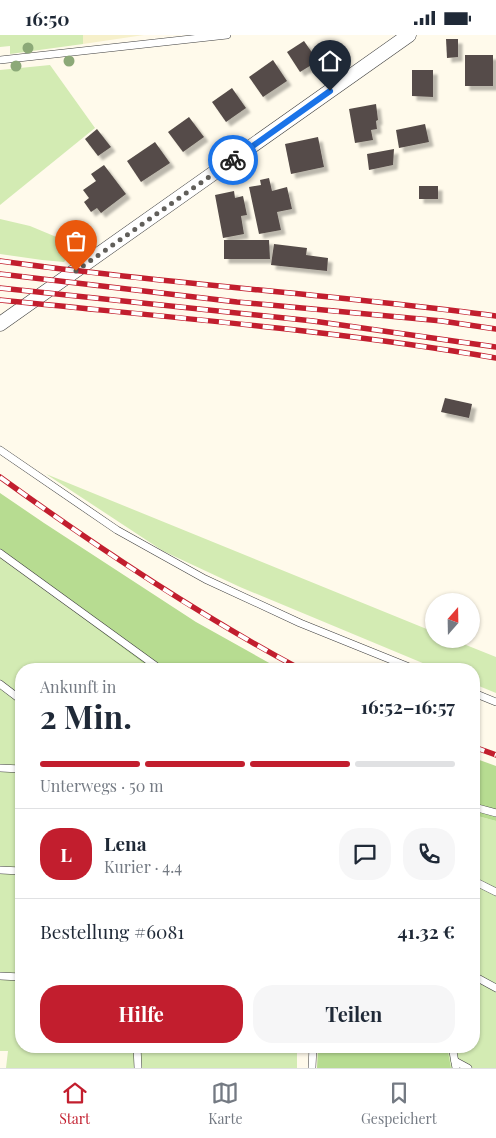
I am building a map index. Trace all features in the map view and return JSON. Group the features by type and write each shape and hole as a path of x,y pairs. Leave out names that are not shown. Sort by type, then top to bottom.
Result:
{"street":[{"path":"0,324 409,35"}],"lane":[{"path":"0,60 227,35"},
{"path":"0,450 118,530 205,579 300,623 399,663"},
{"path":"0,553 152,663"},
{"path":"0,684 15,695"},
{"path":"480,695 496,702"},
{"path":"0,768 15,769"},
{"path":"480,809 496,813"},
{"path":"0,870 15,871"},
{"path":"480,884 496,892"},
{"path":"0,976 15,977"},
{"path":"480,979 496,988"},
{"path":"137,1053 138,1068"},
{"path":"312,1068 313,1053"},
{"path":"456,1064 468,1068"}],"shaded area":[{"path":"83,35 144,35 83,44"}],"green space":[{"path":"0,35 83,35 83,44 10,54 10,46 0,47"},
{"path":"50,65 95,128 0,205 0,70"},
{"path":"0,219 30,226 78,246 64,262 0,254"},
{"path":"46,474 425,628 425,648 474,648 496,657 496,693 480,686 480,663 423,663 240,587 163,551"},
{"path":"0,493 196,622 269,663 143,663 0,557"},
{"path":"0,557 143,663 15,663 15,1053 297,1053 297,1068 6,1068 8,1051 0,1051"},
{"path":"480,760 496,766 496,821 480,817"},
{"path":"480,817 496,821 496,1068 451,1068 448,1053 480,1053"},
{"path":"318,1053 448,1053 451,1068 317,1068"}],"building":[{"path":"446,39 458,39 458,57 447,58"},
{"path":"304,41 318,61 300,72 287,52"},
{"path":"465,55 493,55 493,86 465,86"},
{"path":"273,60 287,81 263,97 249,77"},
{"path":"412,70 433,70 433,97 412,96"},
{"path":"232,88 246,108 226,122 212,102"},
{"path":"376,104 378,120 376,121 377,129 371,130 373,140 355,143 349,109"},
{"path":"189,117 204,137 183,152 168,132"},
{"path":"425,124 429,142 399,148 396,130"},
{"path":"97,129 111,147 98,156 85,139"},
{"path":"318,137 324,167 291,174 285,144"},
{"path":"155,142 170,163 141,182 127,161"},
{"path":"394,149 393,165 369,170 367,154"},
{"path":"104,165 126,194 101,213 97,208 91,212 84,202 89,198 83,190 96,181 91,174"},
{"path":"269,178 272,191 287,187 292,209 277,212 281,230 259,234 249,187 261,185 260,180"},
{"path":"419,186 438,186 438,199 419,199"},
{"path":"234,191 235,198 243,196 247,215 241,216 244,234 223,238 215,195"},
{"path":"224,240 269,240 270,259 224,259"},
{"path":"274,244 307,248 306,255 328,258 327,271 271,265"},
{"path":"445,398 472,404 469,418 441,412"}],"railway":[{"path":"0,261 496,316"},
{"path":"0,274 237,302 442,321 496,329"},
{"path":"0,288 313,321 496,347"},
{"path":"0,300 310,332 496,358"},
{"path":"0,477 73,529 184,602 289,663"},
{"path":"480,749 496,755"}],"way so far":[{"path":"76,271 233,160"}],"route":[{"path":"233,160 330,91"}]}
